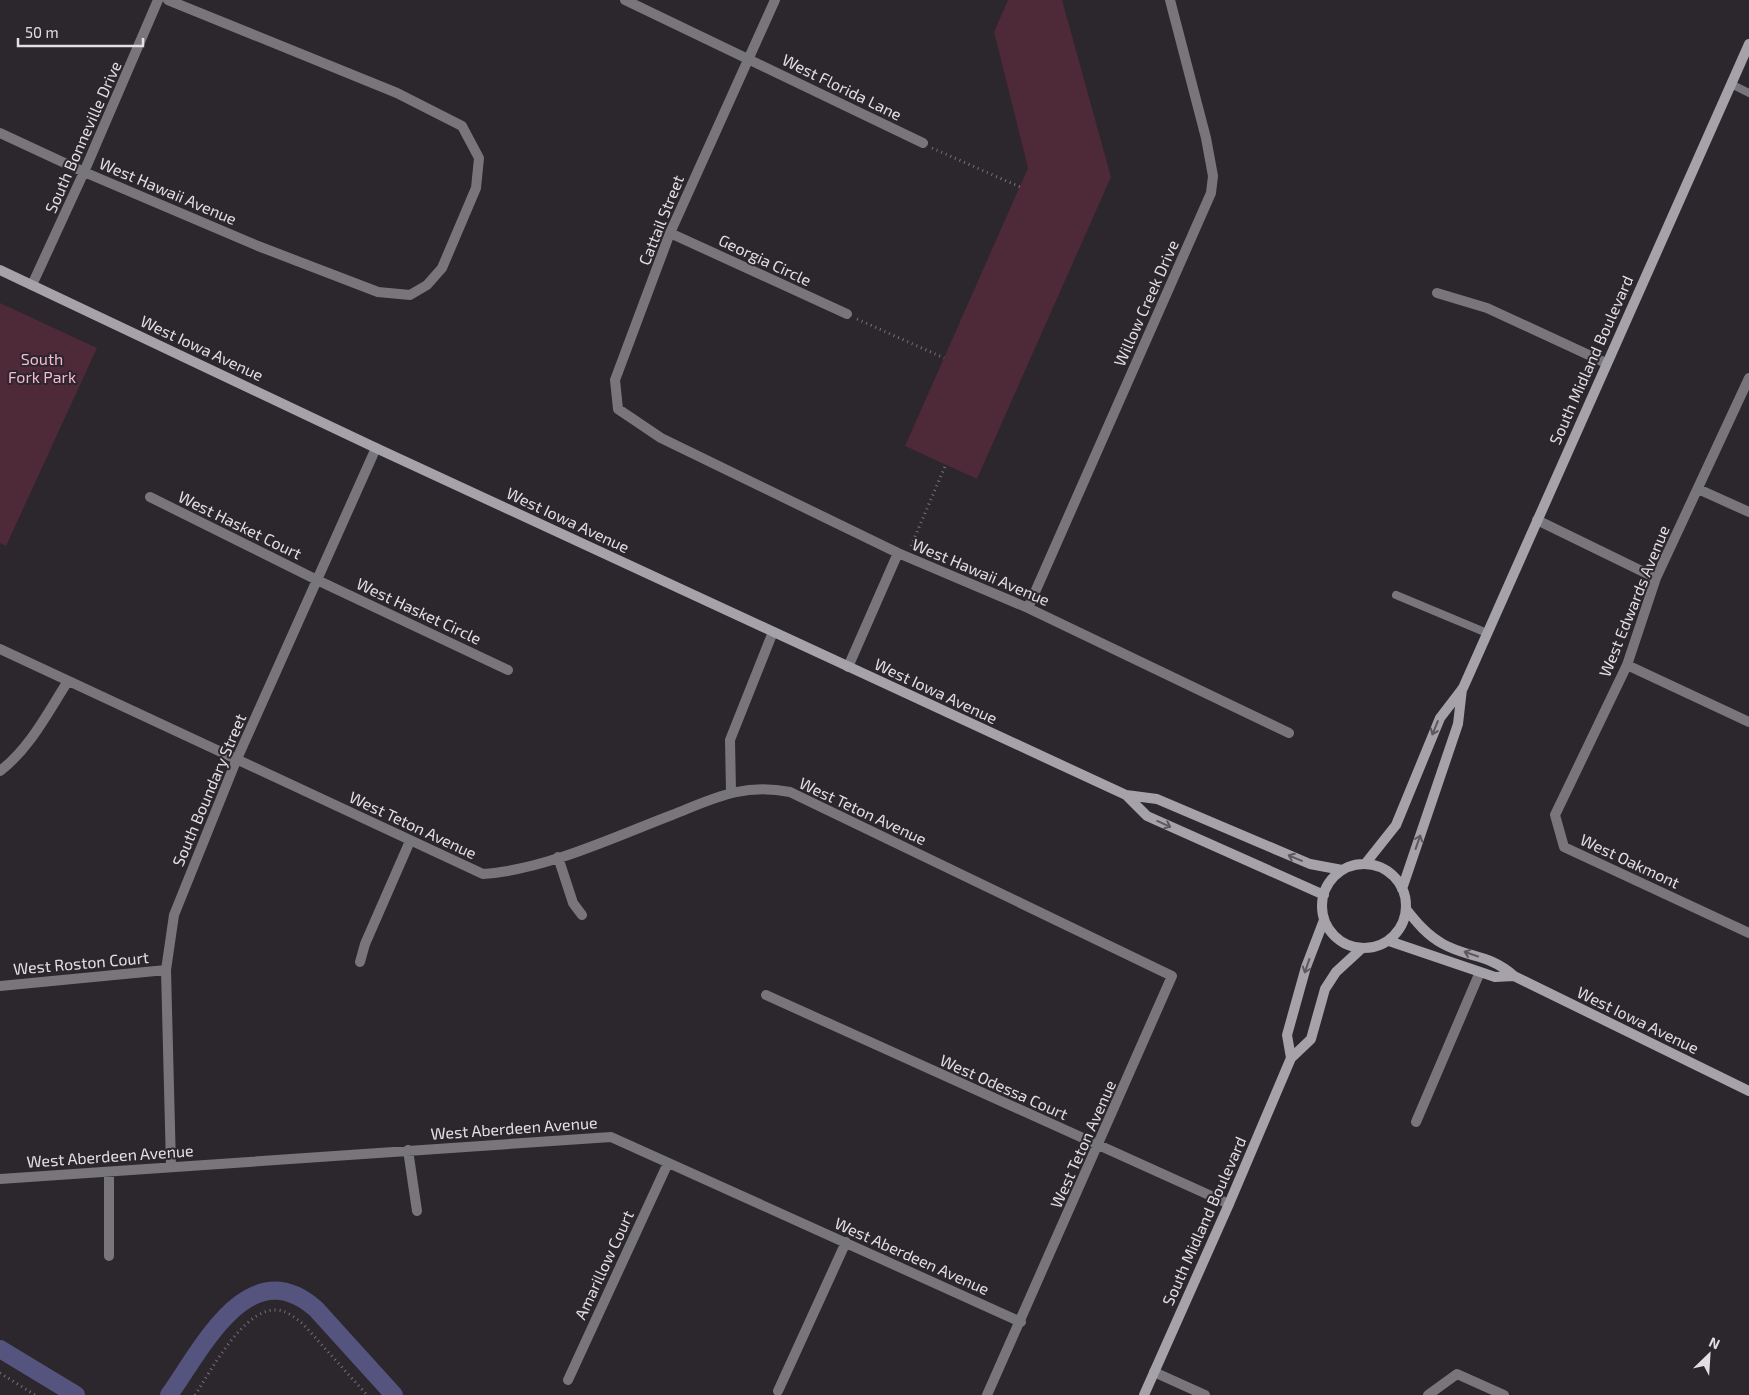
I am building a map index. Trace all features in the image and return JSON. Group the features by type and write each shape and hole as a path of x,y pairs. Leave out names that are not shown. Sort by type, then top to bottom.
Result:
{"street":[{"name":"South Bonneville Drive","path":"32,285 84,172 158,0"},
{"name":"West Hawaii Avenue","path":"0,133 84,172 326,274 378,292 410,295 427,285 442,268 476,188 479,158 462,126 397,93 168,0"},
{"name":"West Florida Lane","path":"625,0 923,143"},
{"name":"Cattail Street","path":"661,438 618,409 614,380 670,233 775,0"},
{"name":"Willow Creek Drive","path":"1028,608 1211,193 1213,176 1206,138 1170,0"},
{"name":"South Midland Boulevard","path":"1365,864 1396,826 1440,718 1463,688 1606,362 1749,44"},
{"name":"Georgia Circle","path":"670,233 847,314"},
{"name":"West Iowa Avenue","path":"0,270 376,448 1126,795 1157,798 1310,864 1342,870"},
{"path":"1437,293 1487,308 1606,362"},
{"name":"West Edwards Avenue","path":"1570,780 1627,666 1656,578 1749,378"},
{"name":"West Hawaii Avenue","path":"661,438 902,555 1028,608 1289,733"},
{"name":"South Boundary Street","path":"170,1166 166,970 174,915 236,761 376,448"},
{"path":"1698,489 1749,512"},
{"name":"West Hasket Court","path":"150,497 317,580"},
{"path":"1537,520 1656,578"},
{"path":"848,667 902,555"},
{"name":"West Hasket Circle","path":"317,580 508,670"},
{"path":"731,792 730,740 773,632"},
{"name":"West Teton Avenue","path":"0,649 236,761 483,874 512,872 558,857 731,792 766,788 790,792 1172,976 1099,1146 987,1395"},
{"path":"1627,666 1749,722"},
{"path":"0,771 14,760 68,681"},
{"name":"South Midland Boulevard","path":"1402,889 1458,724 1463,688"},
{"name":"West Oakmont","path":"1570,780 1554,815 1564,846 1749,933"},
{"name":"West Iowa Avenue","path":"1126,795 1147,816 1324,895"},
{"path":"360,962 365,944 410,841"},
{"path":"558,857 573,903 582,915"},
{"path":"1365,864 1382,868 1394,877 1402,889 1406,909 1399,930 1389,941 1376,947 1361,948 1347,945 1336,938 1324,920 1322,902 1332,878 1342,870 1355,865 1365,864"},
{"name":"West Iowa Avenue","path":"1406,909 1423,931 1444,945 1501,964 1514,976 1749,1091"},
{"name":"South Midland Boulevard","path":"1291,1058 1288,1035 1306,967 1324,920"},
{"name":"West Iowa Avenue","path":"1389,941 1495,977 1514,976"},
{"name":"South Midland Boulevard","path":"1144,1395 1229,1204 1291,1058 1312,1039 1325,989 1336,972 1361,948"},
{"name":"West Roston Court","path":"0,986 166,970"},
{"path":"1416,1122 1480,972"},
{"name":"West Odessa Court","path":"766,995 1229,1204"},
{"name":"West Aberdeen Avenue","path":"0,1179 611,1137 1021,1322"},
{"path":"408,1150 417,1210"},
{"name":"Amarillow Court","path":"568,1380 668,1162"},
{"path":"109,1172 109,1256"},
{"path":"778,1391 846,1242"},
{"path":"1154,1372 1205,1395"},
{"path":"1428,1395 1457,1374 1504,1395"}],"lane":[{"path":"1731,84 1749,93"},
{"path":"1396,595 1487,633"}],"path":[{"path":"923,143 1020,187"},
{"path":"847,314 944,358"},
{"path":"902,555 946,464"},
{"path":"195,1395 233,1339 246,1324 261,1313 275,1310 293,1316 303,1324 367,1395"},
{"path":"0,1373 35,1395"}],"green space":[{"path":"1008,0 1062,0 1111,177 977,479 905,446 1028,168 994,32"},
{"name":"South Fork Park","path":"0,303 97,348 6,546 0,543"}],"waterway":[{"path":"169,1395 212,1332 230,1313 249,1298 269,1291 292,1294 316,1309 394,1395"},
{"path":"0,1349 76,1395"}]}
